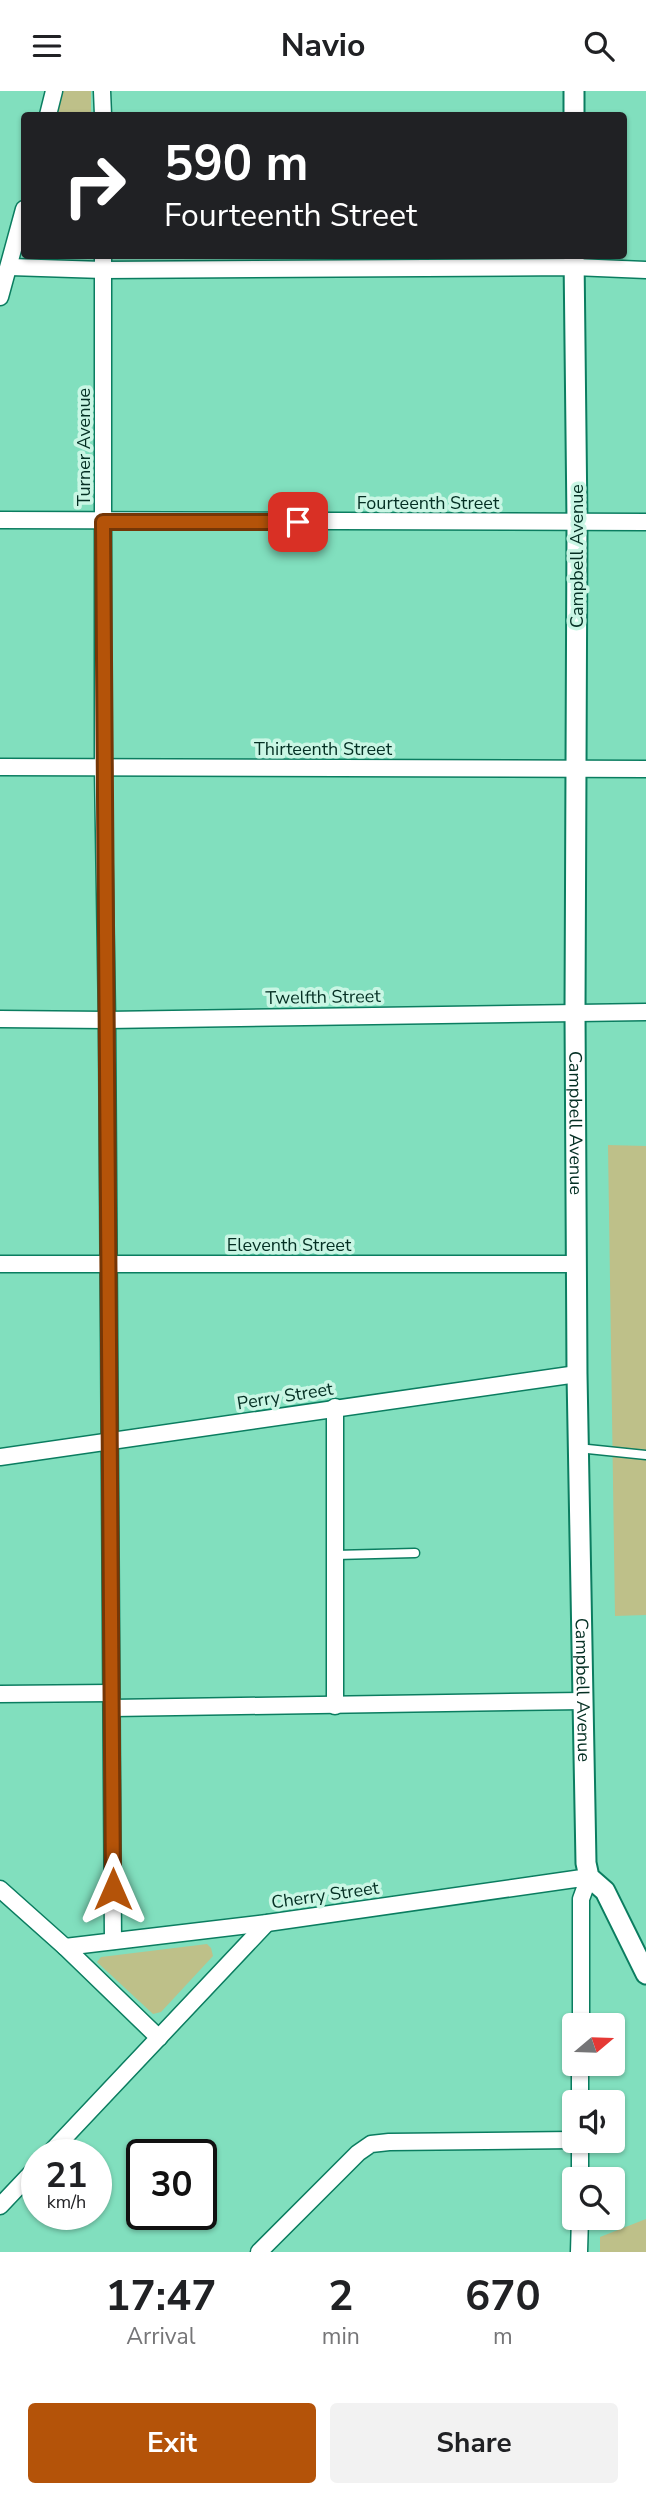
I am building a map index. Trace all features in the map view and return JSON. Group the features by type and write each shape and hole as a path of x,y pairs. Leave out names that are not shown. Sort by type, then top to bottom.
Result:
{"street":[{"path":"49,112 54,91"},
{"path":"102,91 103,112"},
{"path":"574,91 574,112"},
{"path":"0,297 21,221"},
{"path":"10,267 103,263 574,261 646,269"},
{"name":"Campbell Avenue","path":"574,261 577,522 577,1374 586,1863 589,1877"},
{"name":"Turner Avenue","path":"103,263 103,768 113,1941"},
{"name":"Fourteenth Street","path":"0,520 646,522"},
{"name":"Thirteenth Street","path":"0,767 646,769"},
{"name":"Twelfth Street","path":"0,1019 107,1020 646,1012"},
{"name":"Eleventh Street","path":"0,1264 577,1264"},
{"name":"Perry Street","path":"0,1457 577,1374"},
{"path":"335,1408 335,1706"},
{"path":"0,1694 111,1701 335,1706 583,1701"},
{"path":"580,2013 581,1899 589,1877 605,1891 646,1974"},
{"name":"Cherry Street","path":"65,1947 267,1923 589,1877"},
{"path":"0,1889 65,1947 159,2038"},
{"path":"63,2139 267,1923"},
{"path":"259,2252 358,2153 371,2144 562,2140"},
{"path":"0,2206 21,2184"},
{"path":"579,2252 580,2230"}],"lane":[{"path":"578,1448 646,1455"},
{"path":"335,1555 415,1553"}],"green space":[{"path":"60,91 91,91 91,112 56,112"},
{"path":"608,1145 646,1146 646,1615 615,1616"},
{"path":"207,1944 213,1956 161,2012 153,2014 97,1962 101,1957"},
{"path":"646,2219 646,2252 600,2252 600,2237 625,2230 625,2227"}],"route":[{"path":"113,1889 103,522 298,522"}]}
